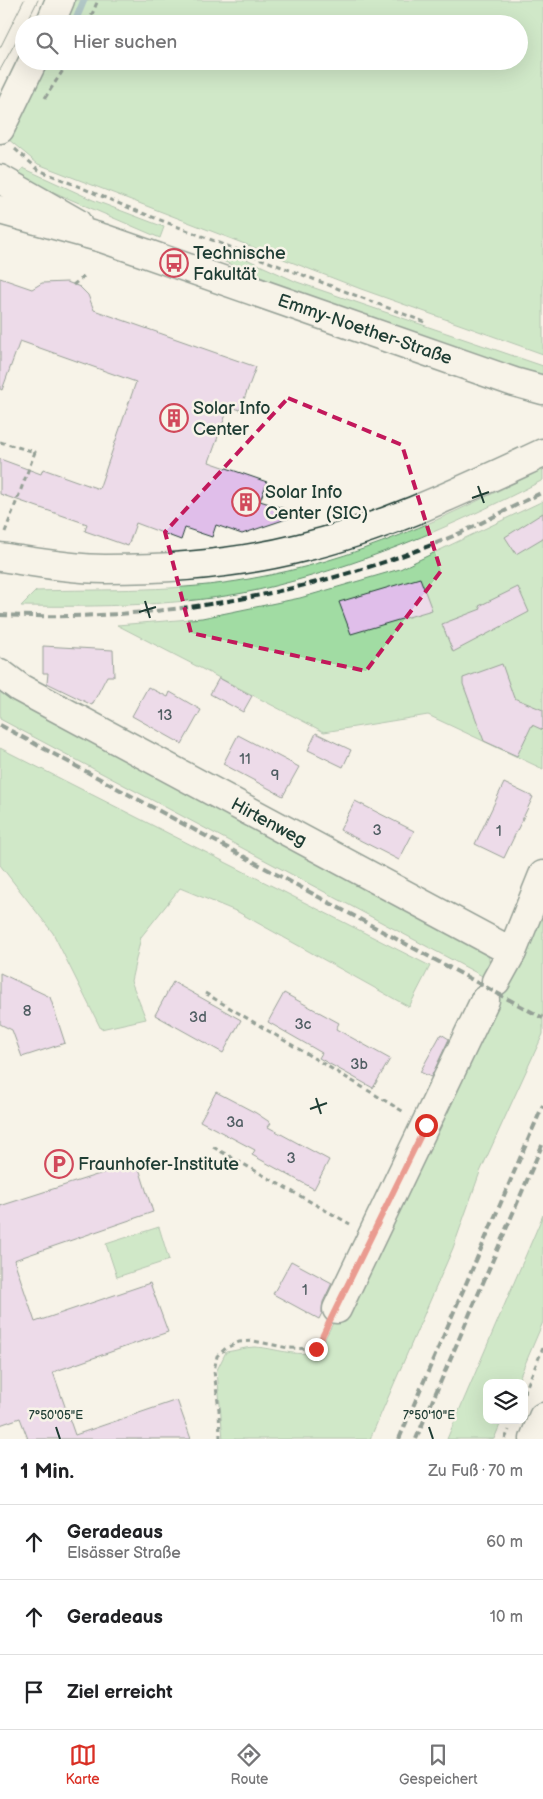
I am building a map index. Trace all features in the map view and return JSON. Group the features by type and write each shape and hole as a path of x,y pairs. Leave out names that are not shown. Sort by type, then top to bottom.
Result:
{"street":[{"path":"54,15 60,0"},
{"path":"0,129 30,70"},
{"name":"Emmy-Noether-Straße","path":"0,179 102,238"},
{"name":"Emmy-Noether-Straße","path":"0,210 102,238 514,382 543,390"},
{"path":"2,546 104,569 204,566 300,548 376,526 543,453"},
{"name":"Hirtenweg","path":"0,673 20,688 512,952"},
{"path":"337,1309 490,990 512,952 543,875"}],"path":[{"path":"92,15 98,0"},
{"path":"18,150 39,170 137,211 430,324"},
{"path":"74,285 87,274"},
{"path":"0,442 35,452 2,546"},
{"path":"205,992 426,1125"},
{"path":"213,1147 372,1236"},
{"path":"220,1439 219,1410 214,1371 217,1356 226,1348 239,1342 254,1341 288,1348 316,1349 337,1309"},
{"path":"528,1384 543,1348"}],"highlighted area":[{"path":"288,398 402,445 441,571 366,671 191,633 165,532"}],"green space":[{"path":"73,0 543,0 543,354 361,289 38,164 8,139 42,70 528,70 528,15 67,15"},
{"path":"23,168 93,200 164,227 160,238 28,181 19,174"},
{"path":"222,248 297,282 543,366 543,378 291,290 218,259 217,253"},
{"path":"543,468 543,480 474,514 404,544 295,581 230,595 171,602 110,606 21,606 36,591 196,586 249,579 326,561 363,549 436,520"},
{"path":"543,501 543,769 428,715 324,732 117,625 202,618 300,598 400,569"},
{"path":"0,688 488,953 490,966 488,979 0,719"},
{"path":"0,748 430,966 409,1007 238,912 180,888 141,937 131,981 146,1019 101,1029 53,933 0,865"},
{"path":"543,881 543,1034 480,1172 453,1248 370,1439 223,1439 217,1370 226,1352 254,1347 294,1353 318,1351 365,1264 502,986"},
{"path":"543,1215 543,1322 519,1379 483,1379 483,1424 500,1424 494,1439 447,1439"},
{"path":"159,1227 169,1260 117,1277 106,1244"}],"building":[{"name":"Solar Info Center","path":"0,278 32,289 42,283 67,282 80,287 88,295 94,310 256,367 240,410 229,406 209,462 267,482 260,501 301,514 242,534 216,525 212,537 185,528 181,540 136,523 128,546 85,531 87,524 0,494 0,459 41,474 43,469 99,489 136,382 20,341 2,390 0,389"},
{"path":"543,513 543,538 516,554 505,537"},
{"path":"420,578 432,610 351,634 339,602"},
{"path":"518,587 529,612 453,652 442,624 481,609 479,606"},
{"path":"43,646 113,650 114,676 107,676 92,705 47,683 48,673 43,673"},
{"path":"502,664 514,698 543,710 543,730 532,725 517,756 484,741 463,684 463,678"},
{"path":"219,678 252,696 243,712 210,694"},
{"path":"148,687 168,697 170,692 201,710 182,744 132,716"},
{"path":"316,733 351,750 343,767 308,750"},
{"path":"238,735 299,767 283,796 223,764"},
{"path":"504,783 533,797 504,858 475,844"},
{"path":"355,801 414,831 399,860 340,830"},
{"path":"0,973 50,997 65,1043 22,1057 12,1030 0,1024"},
{"path":"173,982 241,1020 223,1053 155,1015"},
{"path":"284,993 339,1023 336,1029 390,1059 373,1088 319,1058 322,1053 268,1022"},
{"path":"441,1034 449,1039 431,1077 420,1072"},
{"path":"216,1092 271,1123 268,1127 329,1160 314,1189 252,1155 255,1150 200,1121"},
{"path":"137,1162 153,1212 14,1260 35,1322 150,1283 168,1332 53,1372 75,1435 177,1400 191,1439 28,1439 20,1418 0,1425 0,1206"},
{"path":"291,1261 332,1283 323,1302 322,1313 319,1319 273,1294"}],"waterway":[{"path":"78,15 84,0"}],"tram line":[{"path":"16,15 24,0"},
{"path":"30,15 38,0"},
{"path":"0,48 15,18"},
{"path":"0,70 15,43"}],"railway":[{"path":"0,615 55,616 166,610 275,592 382,563 434,544 543,492"},
{"path":"0,725 543,1018"},
{"path":"399,1439 543,1105"},
{"path":"416,1439 543,1143"}],"place":[{"name":"Technische Fakultät","path":"174,263"},
{"name":"Solar Info Center","path":"174,418"},
{"name":"Solar Info Center (SIC)","path":"246,502"},
{"name":"Fraunhofer-Institute","path":"59,1164"}],"route":[{"path":"316,1349 426,1125"}]}
